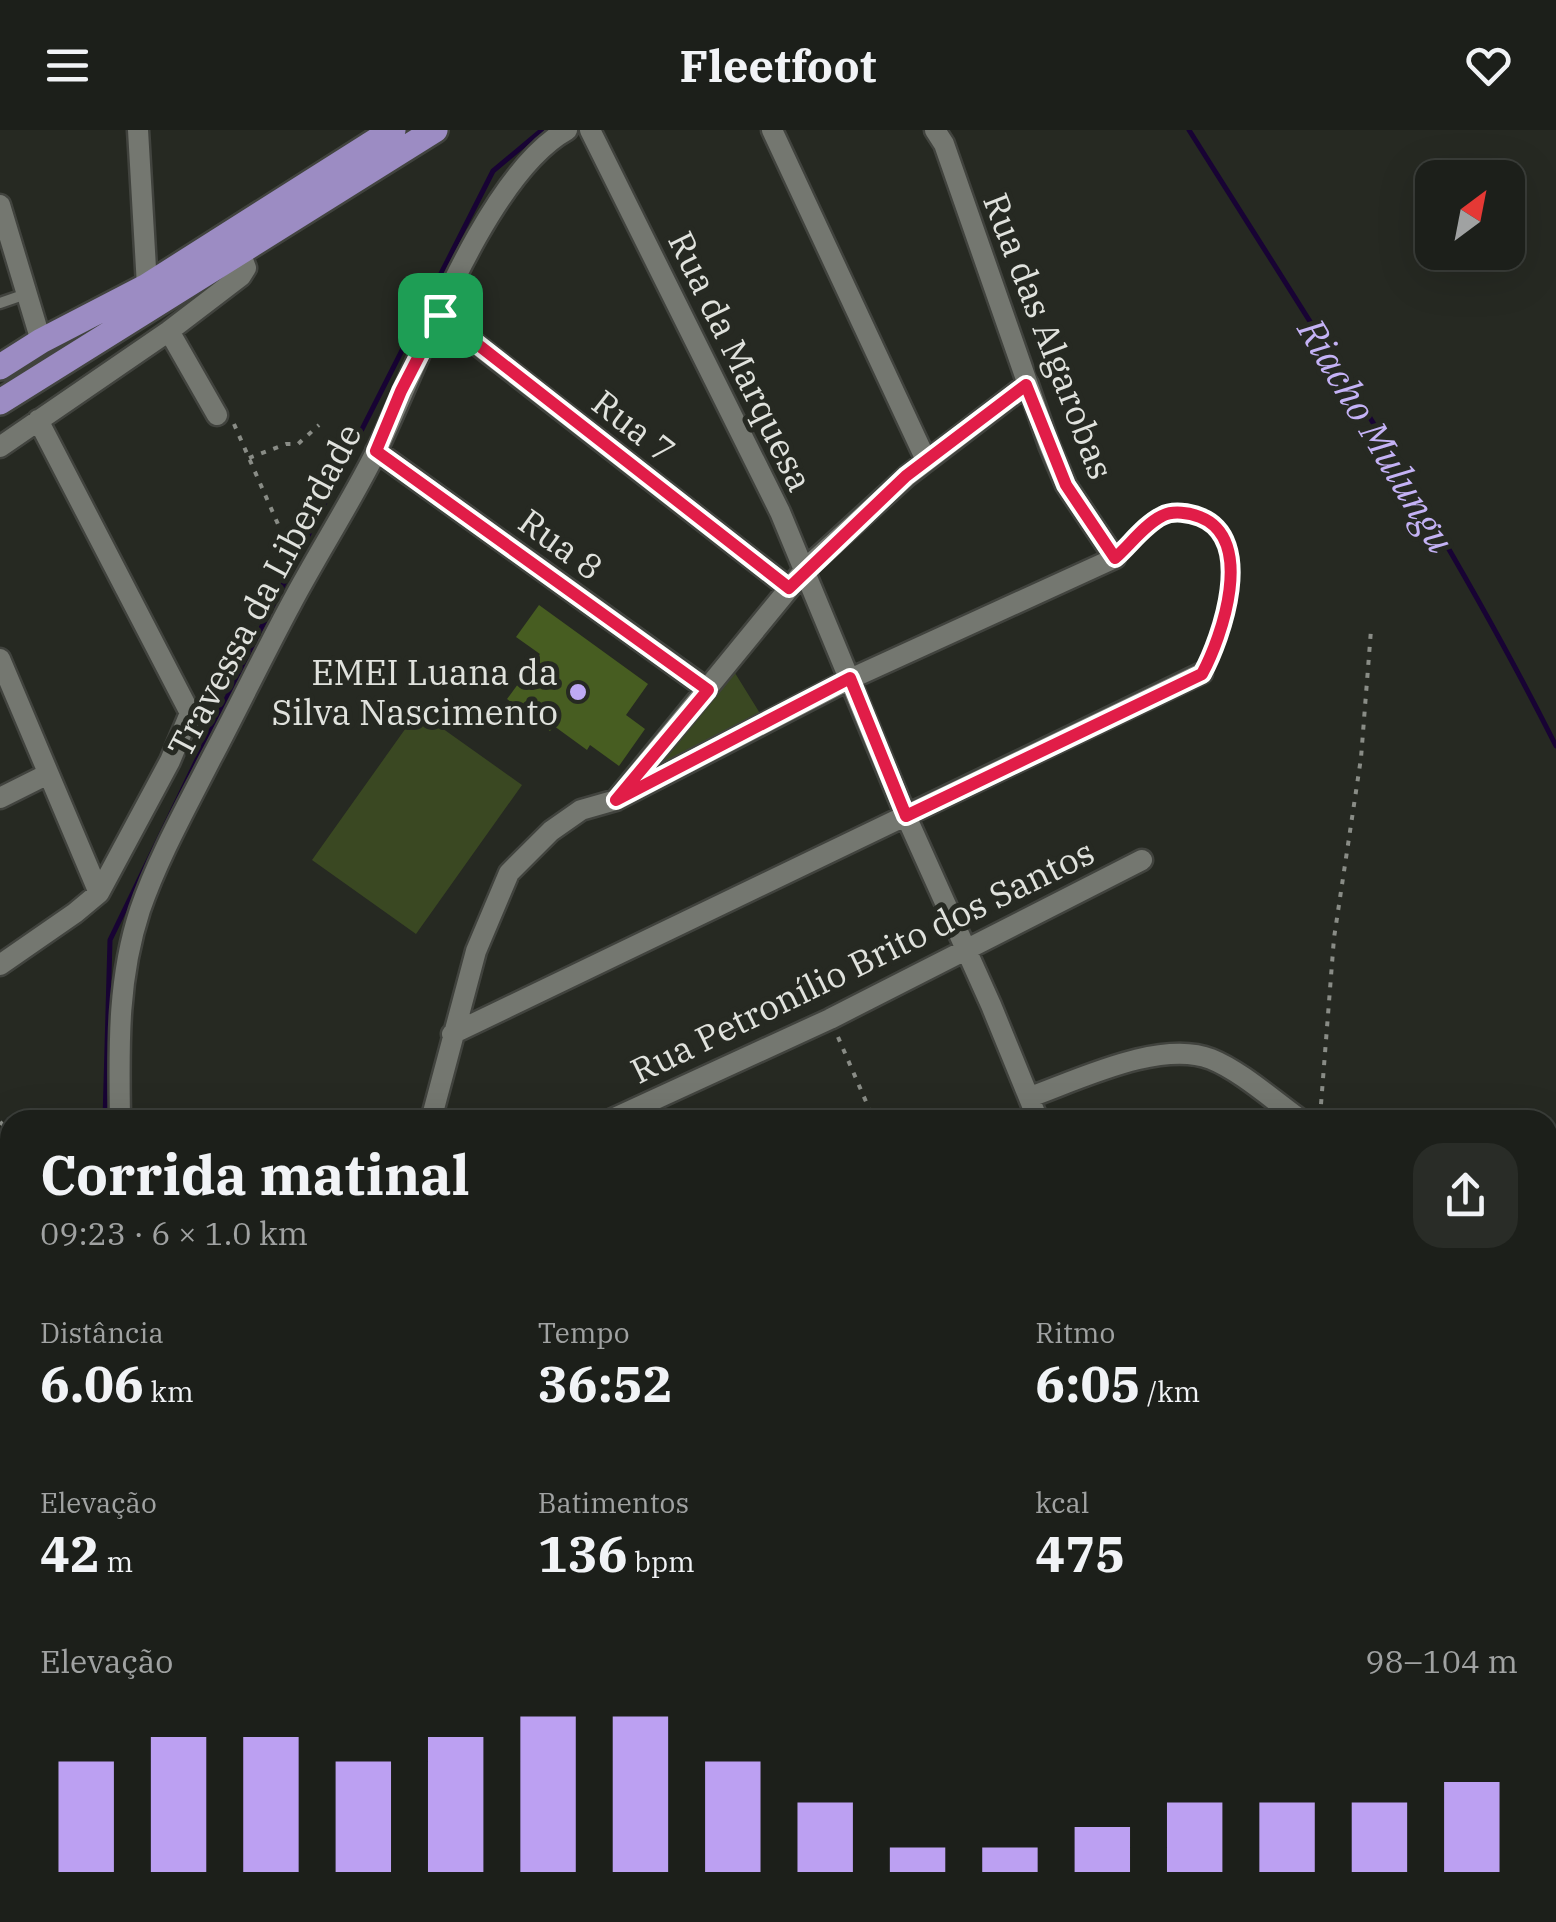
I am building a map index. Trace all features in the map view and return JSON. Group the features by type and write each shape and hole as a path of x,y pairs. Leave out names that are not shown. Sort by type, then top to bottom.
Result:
{"main road":[{"path":"0,367 147,286 394,130"},
{"path":"0,402 435,130"}],"street":[{"path":"138,130 147,286"},
{"name":"Travessa da Liberdade","path":"120,1110 118,1032 122,981 141,908 158,864 291,604 376,451 401,391 472,248 514,178 568,130"},
{"name":"Rua da Marquesa","path":"590,130 805,569 906,816 1035,1110"},
{"path":"772,130 926,460"},
{"name":"Rua das Algarobas","path":"936,130 1026,385 1066,485 1115,558"},
{"path":"0,205 41,342"},
{"path":"0,446 169,331 244,273 240,252"},
{"name":"Rua 7","path":"440,315 789,588"},
{"path":"169,331 217,416"},
{"path":"616,800 805,569 926,460 1026,385"},
{"path":"0,965 75,914 98,893 170,761 190,713 38,420"},
{"name":"Rua 8","path":"376,451 708,690"},
{"path":"434,1110 476,950 508,874 550,831 581,810 616,800 850,678 1115,558"},
{"path":"0,659 98,893"},
{"path":"452,1034 1202,674"},
{"path":"0,798 48,774"},
{"name":"Rua Petronílio Brito dos Santos","path":"632,1110 830,1019 1142,860"},
{"path":"1030,1097 1134,1061 1183,1053 1211,1059 1287,1110"}],"lane":[{"path":"0,303 27,294"}],"path":[{"path":"217,416 234,424 281,531"},
{"path":"249,458 286,444 298,444 319,425"},
{"path":"1115,558 1162,515 1179,512 1206,519 1224,538 1232,582 1220,636 1202,674"},
{"path":"1321,1110 1334,938 1361,758 1370,630"},
{"path":"830,1019 870,1110"}],"green space":[{"path":"735,673 761,715 640,779"},
{"path":"418,711 522,785 416,934 312,860"}],"building":[{"name":"EMEI Luana da Silva Nascimento","path":"539,605 648,684 626,715 645,729 619,766 590,745 587,750 554,726 550,731 507,699 540,654 516,637"}],"waterway":[{"path":"105,1110 110,940 249,652 493,171 542,130"},
{"name":"Riacho Mulungu","path":"1189,130 1426,511 1556,746"}],"place":[{"name":"EMEI Luana da Silva Nascimento","path":"578,692"}],"route":[{"path":"440,315 789,588 906,476 1026,385 1066,485 1115,558 1162,515 1179,512 1206,519 1224,538 1232,582 1216,648 1202,674 906,816 850,678 616,800 708,690 376,451 440,315"}]}
